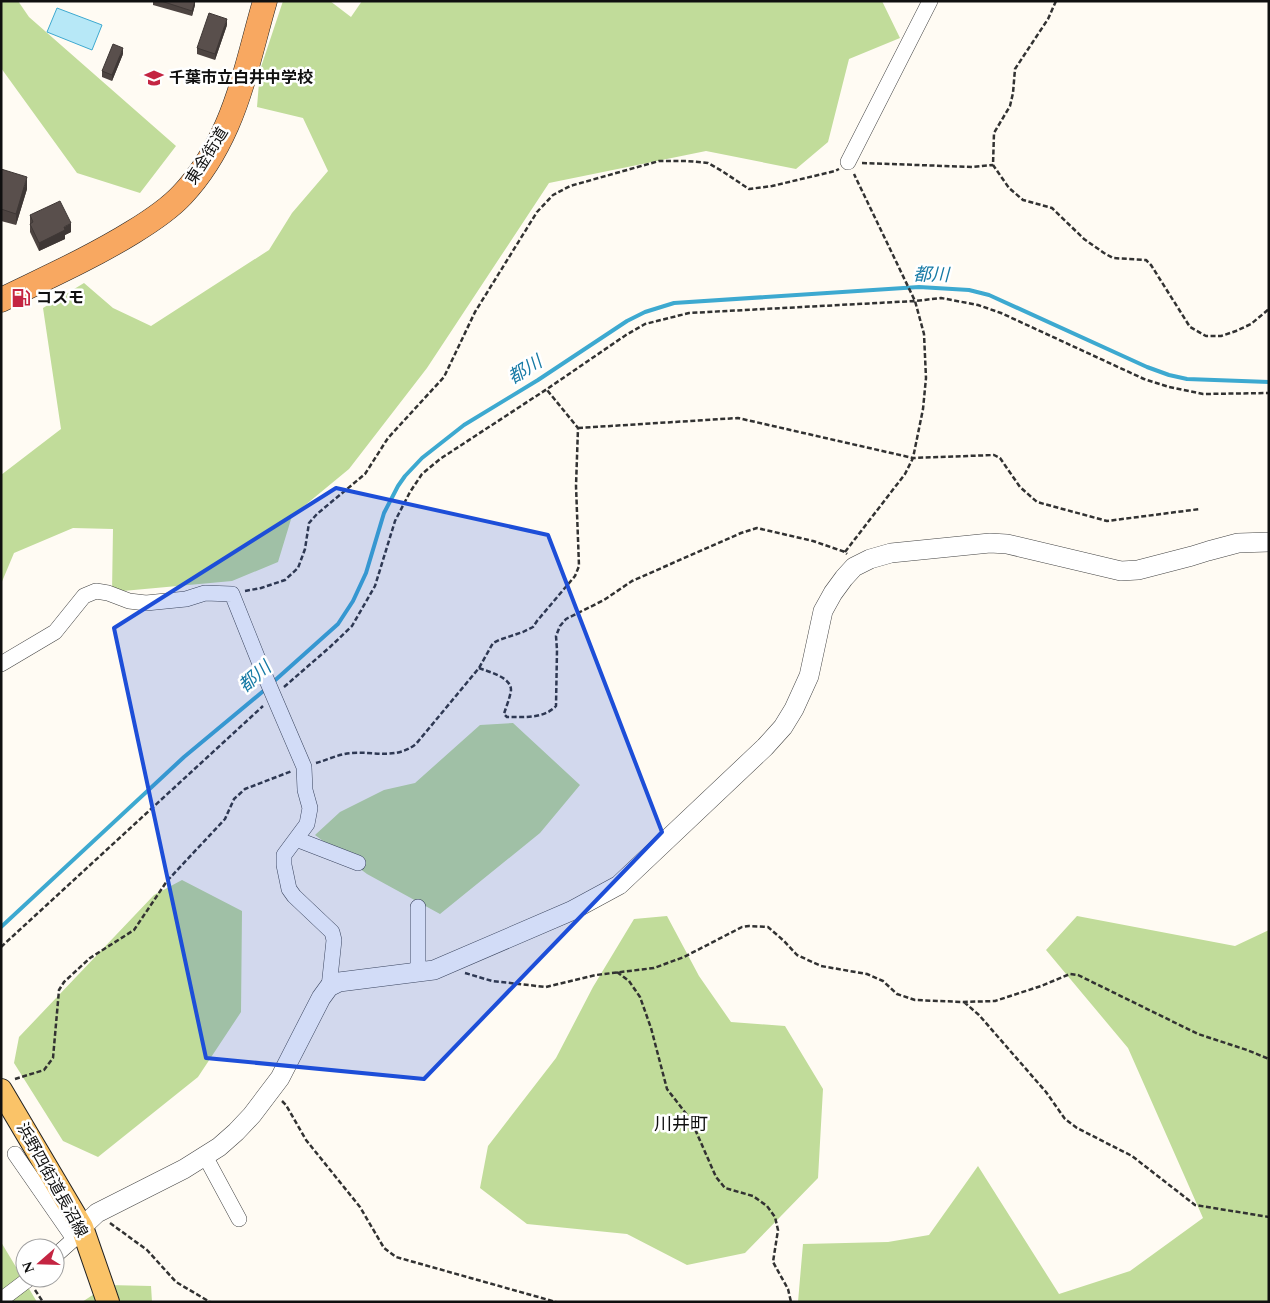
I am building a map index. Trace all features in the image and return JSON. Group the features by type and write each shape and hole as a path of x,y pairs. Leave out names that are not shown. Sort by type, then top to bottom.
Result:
{"highway":[{"name":"東金街道","path":"1,300 95,255 141,228 182,196 200,174 226,127 236,102 265,1"}],"main road":[{"name":"浜野四街道長沼線","path":"6,1086 84,1226 108,1302"}],"street":[{"path":"848,162 930,1"},
{"path":"65,1246 84,1226 184,1169 219,1147 236,1132 252,1115 280,1078 321,998 329,987 339,982 434,970 571,911 619,885 765,747 783,727 794,709 808,676 823,611 833,593 854,567 870,559 891,553 990,542 1007,544 1121,571 1138,570 1238,544 1269,542"},
{"path":"1,664 55,632 84,596 96,591 130,601 146,603 186,599 205,593 232,594 304,767 310,808 307,824 284,855 284,865 289,889 294,896 332,932 334,940 329,987"},
{"path":"296,839 358,863"},
{"path":"418,907 418,973"},
{"path":"15,1154 84,1226"},
{"path":"204,1156 239,1219"},
{"path":"1,1300 17,1288"}],"path":[{"path":"1056,1 1048,19 1015,69 1014,93 1010,106 994,134 993,166 1009,188 1023,200 1052,208 1084,239 1104,253 1113,258 1146,260 1151,264 1190,327 1206,336 1221,336 1236,332 1251,324 1269,309"},
{"path":"232,594 261,588 285,580 298,568 305,549 309,523 364,474 388,438 444,377 475,312 537,212 553,195 570,186 659,162 687,161 708,163 749,189 772,186 835,171 848,162 973,167 993,166"},
{"path":"479,668 505,679 509,684 511,690 504,714 507,717 532,717 552,711 556,706 556,636 560,626 566,619 604,600 632,581 741,533 757,528 813,540 845,552 905,474 913,458 923,409 926,378 924,334 915,301 848,162"},
{"path":"1,947 352,626 375,586 395,521 422,474 440,459 645,324 689,312 915,301 941,298 978,305 1001,312 1144,379 1169,387 1204,394 1269,393"},
{"path":"6,1086 44,1070 49,1065 53,1058 59,990 64,982 90,958 134,930 167,881 224,819 234,799 245,789 349,753 397,754 408,750 416,744 479,668 494,643 533,627 575,576 579,566 576,486 578,428 547,389"},
{"path":"578,428 738,418 913,458 994,455 1000,458 1020,487 1037,502 1107,521 1200,509"},
{"path":"449,964 456,971 492,981 546,987 596,975 654,968 677,960 742,927 768,927 797,955 821,966 867,974 883,981 897,994 915,1000 995,1001 1070,974 1078,975 1198,1034 1248,1050 1269,1060"},
{"path":"618,972 629,981 640,997 651,1028 667,1089 691,1120 716,1177 725,1188 753,1196 767,1206 775,1216 778,1230 773,1262 788,1289 792,1302"},
{"path":"964,1002 979,1015 1046,1092 1065,1119 1076,1128 1132,1156 1195,1205 1269,1217"},
{"path":"270,1092 286,1105 306,1140 360,1207 384,1248 396,1256 556,1302"},
{"path":"84,1226 147,1250 176,1282 210,1302"}],"highlighted area":[{"path":"336,488 548,535 662,832 424,1079 206,1058 114,628"}],"green space":[{"path":"1,1 18,1 29,17 176,146 140,193 77,173 1,68"},
{"path":"283,1 330,1 351,17 362,1 882,1 900,38 849,59 828,142 796,169 706,151 549,183 427,368 349,469 292,516 278,562 232,581 112,592 113,529 73,528 14,553 1,584 1,475 61,429 43,308 84,283 113,308 151,326 269,250 292,213 328,171 303,118 257,107 260,70"},
{"path":"513,723 580,785 540,833 440,914 367,874 315,835 340,812 384,790 415,783 480,725"},
{"path":"182,880 242,911 241,1012 198,1077 98,1157 63,1141 14,1063 19,1037 154,895"},
{"path":"667,916 699,976 731,1022 785,1026 823,1089 818,1178 745,1253 687,1265 627,1234 527,1224 480,1188 488,1146 556,1058 593,987 634,919"},
{"path":"1077,916 1235,946 1269,930 1269,1302 798,1302 803,1244 888,1242 929,1235 978,1166 1059,1294 1130,1271 1203,1218 1128,1048 1046,950"},
{"path":"1,1242 15,1265 15,1288 29,1288 37,1302 1,1302"},
{"path":"108,1285 151,1286 152,1302 82,1302"}],"water":[{"path":"57,8 102,25 92,50 47,32"}],"building":[{"path":"161,1 195,1 192,11"},
{"path":"209,13 227,19 215,54 197,48"},
{"path":"113,44 123,48 112,75 102,71"},
{"path":"1,169 27,177 16,214 1,209"},
{"path":"60,201 71,223 64,227 65,230 39,243 30,224 33,222 30,215"}],"waterway":[{"name":"都川","path":"272,683 338,624 353,601 366,573 384,513 398,486 422,458 464,425 538,380 627,321 645,312 674,303 919,287 969,290 989,295 1147,367 1169,375 1187,379 1269,382"},
{"name":"都川","path":"1,927 184,757 267,688"}],"place":[{"name":"千葉市立白井中学校","path":"154,78"},
{"name":"コスモ","path":"21,298"}],"district":[{"name":"川井町","path":"681,1124"}]}
